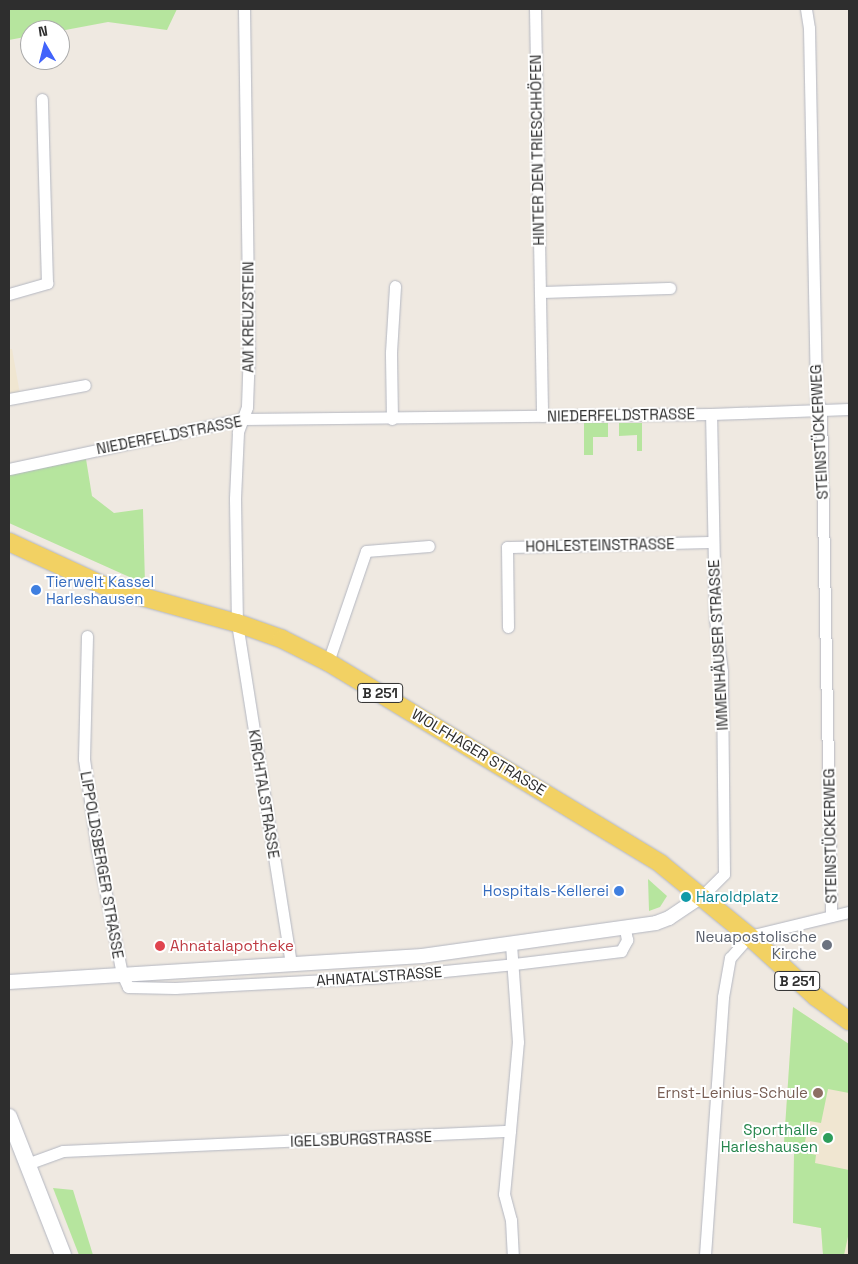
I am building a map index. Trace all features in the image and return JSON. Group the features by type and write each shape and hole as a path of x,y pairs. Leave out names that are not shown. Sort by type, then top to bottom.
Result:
{"main road":[{"name":"WOLFHAGER STRASSE","path":"9,542 107,587 150,601 237,623 282,639 328,662 628,841 702,896 750,936 816,997 849,1021"},
{"path":"9,1117 62,1255"}],"street":[{"name":"AM KREUZSTEIN","path":"237,623 235,499 238,432 247,407 249,350 244,9"},
{"name":"HINTER DEN TRIESCHHÖFEN","path":"535,9 542,416"},
{"name":"STEINSTÜCKERWEG","path":"806,9 810,28 816,399 821,409 831,916"},
{"path":"9,294 47,283 42,99"},
{"path":"392,418 391,352 395,286"},
{"path":"540,292 670,288"},
{"path":"9,399 85,384"},
{"name":"NIEDERFELDSTRASSE","path":"9,469 243,419 711,414 849,409"},
{"name":"IMMENHÄUSER STRASSE","path":"702,896 724,874 722,671 716,619 711,414"},
{"name":"HOHLESTEINSTRASSE","path":"508,627 507,547 713,542"},
{"path":"328,662 366,551 429,546"},
{"name":"KIRCHTALSTRASSE","path":"237,623 291,964"},
{"name":"LIPPOLDSBERGER STRASSE","path":"87,636 84,759 97,849 122,974"},
{"name":"AHNATALSTRASSE","path":"9,982 422,956 511,945 625,928 669,918 702,896"},
{"path":"705,1255 723,997 730,958 750,936 849,912"},
{"name":"AHNATALSTRASSE","path":"122,974 128,987 175,988 384,976 514,964 620,951 627,940 625,928"},
{"path":"511,945 514,964 518,1048 504,1194 510,1220 513,1255"},
{"name":"IGELSBURGSTRASSE","path":"27,1164 63,1151 510,1131"}],"shaded area":[{"path":"9,349 12,349 20,394 9,396"},
{"name":"Ernst-Leinius-Schule","path":"793,1007 849,1044 849,1255 823,1255 821,1228 793,1223 794,1153 784,1143"}],"green space":[{"path":"9,9 177,9 167,30 108,22 70,29 70,20 20,20 20,38 9,40"},
{"path":"584,423 608,423 608,437 593,437 593,455 584,455"},
{"path":"619,423 642,423 642,451 637,451 637,435 619,436"},
{"path":"86,459 92,496 114,513 143,509 145,584 9,523 9,475"},
{"path":"648,879 667,896 660,907 649,911"},
{"name":"Ernst-Leinius-Schule","path":"793,1007 849,1044 849,1093 828,1089 821,1123 809,1121 803,1152 816,1155 815,1163 849,1170 849,1232 844,1255 823,1255 821,1228 793,1223 794,1153 784,1143"},
{"path":"53,1188 73,1190 93,1255 79,1255"}],"place":[{"name":"Tierwelt Kassel Harleshausen","path":"36,590"},
{"name":"Hospitals-Kellerei","path":"619,891"},
{"name":"Haroldplatz","path":"686,897"},
{"name":"Neuapostolische Kirche","path":"827,945"},
{"name":"Ahnatalapotheke","path":"160,946"},
{"name":"Ernst-Leinius-Schule","path":"818,1093"},
{"name":"Sporthalle Harleshausen","path":"828,1138"}]}
